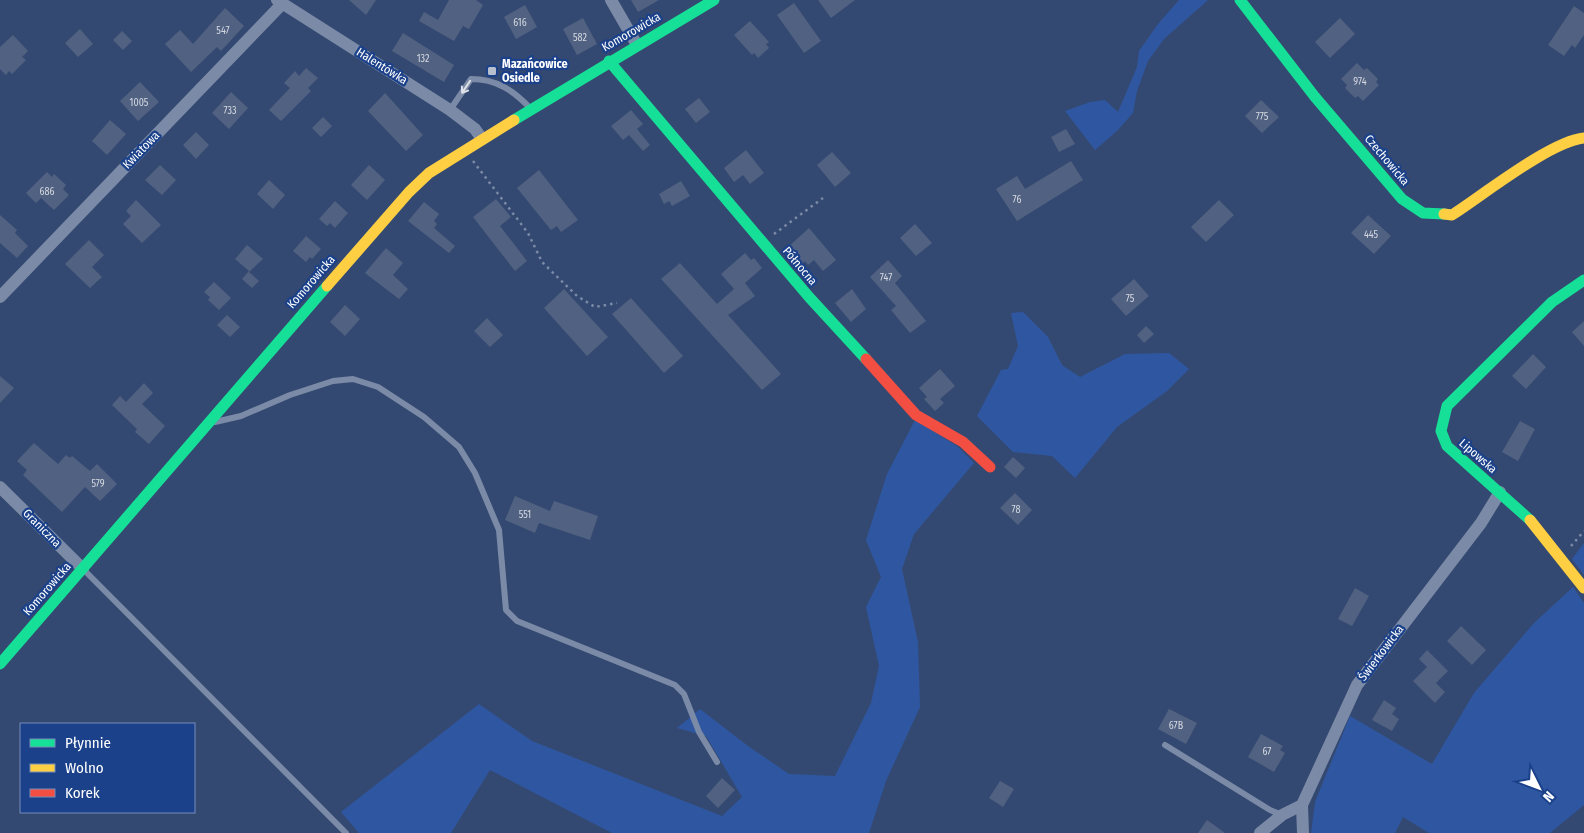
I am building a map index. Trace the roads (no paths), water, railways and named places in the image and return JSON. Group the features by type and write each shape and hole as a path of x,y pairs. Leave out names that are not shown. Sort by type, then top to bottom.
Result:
{"street":[{"path":"611,0 637,45"},
{"name":"Komorowicka","path":"0,664 205,425 409,192 429,173 609,61 714,0"},
{"name":"Czechowicka","path":"1240,0 1315,97 1402,199 1424,213 1452,215 1552,149 1572,139 1584,138"},
{"name":"Halentówka","path":"280,2 450,110 475,129 482,139"},
{"name":"Kwiatowa","path":"0,297 280,2"},
{"name":"Północna","path":"609,61 811,300 916,414 963,442 990,467"},
{"name":"Lipowska","path":"1584,280 1552,302 1448,406 1441,431 1447,446 1528,517 1584,588"},
{"name":"Graniczna","path":"0,487 83,569"},
{"name":"Świerkowicka","path":"1303,833 1302,805 1357,685 1481,523 1500,492"},
{"path":"1260,833 1282,815 1302,805"}],"lane":[{"path":"450,110 471,78 489,79 519,96 532,110"},
{"path":"205,425 241,416 290,394 333,381 353,379 378,387 424,416 458,446 475,473 499,530 506,610 510,616 517,621 675,685 684,694 699,732 717,762"},
{"path":"83,569 346,833"},
{"path":"1165,745 1270,810 1282,815"}],"place":[{"name":"Mazańcowice Osiedle","path":"492,71"}]}
